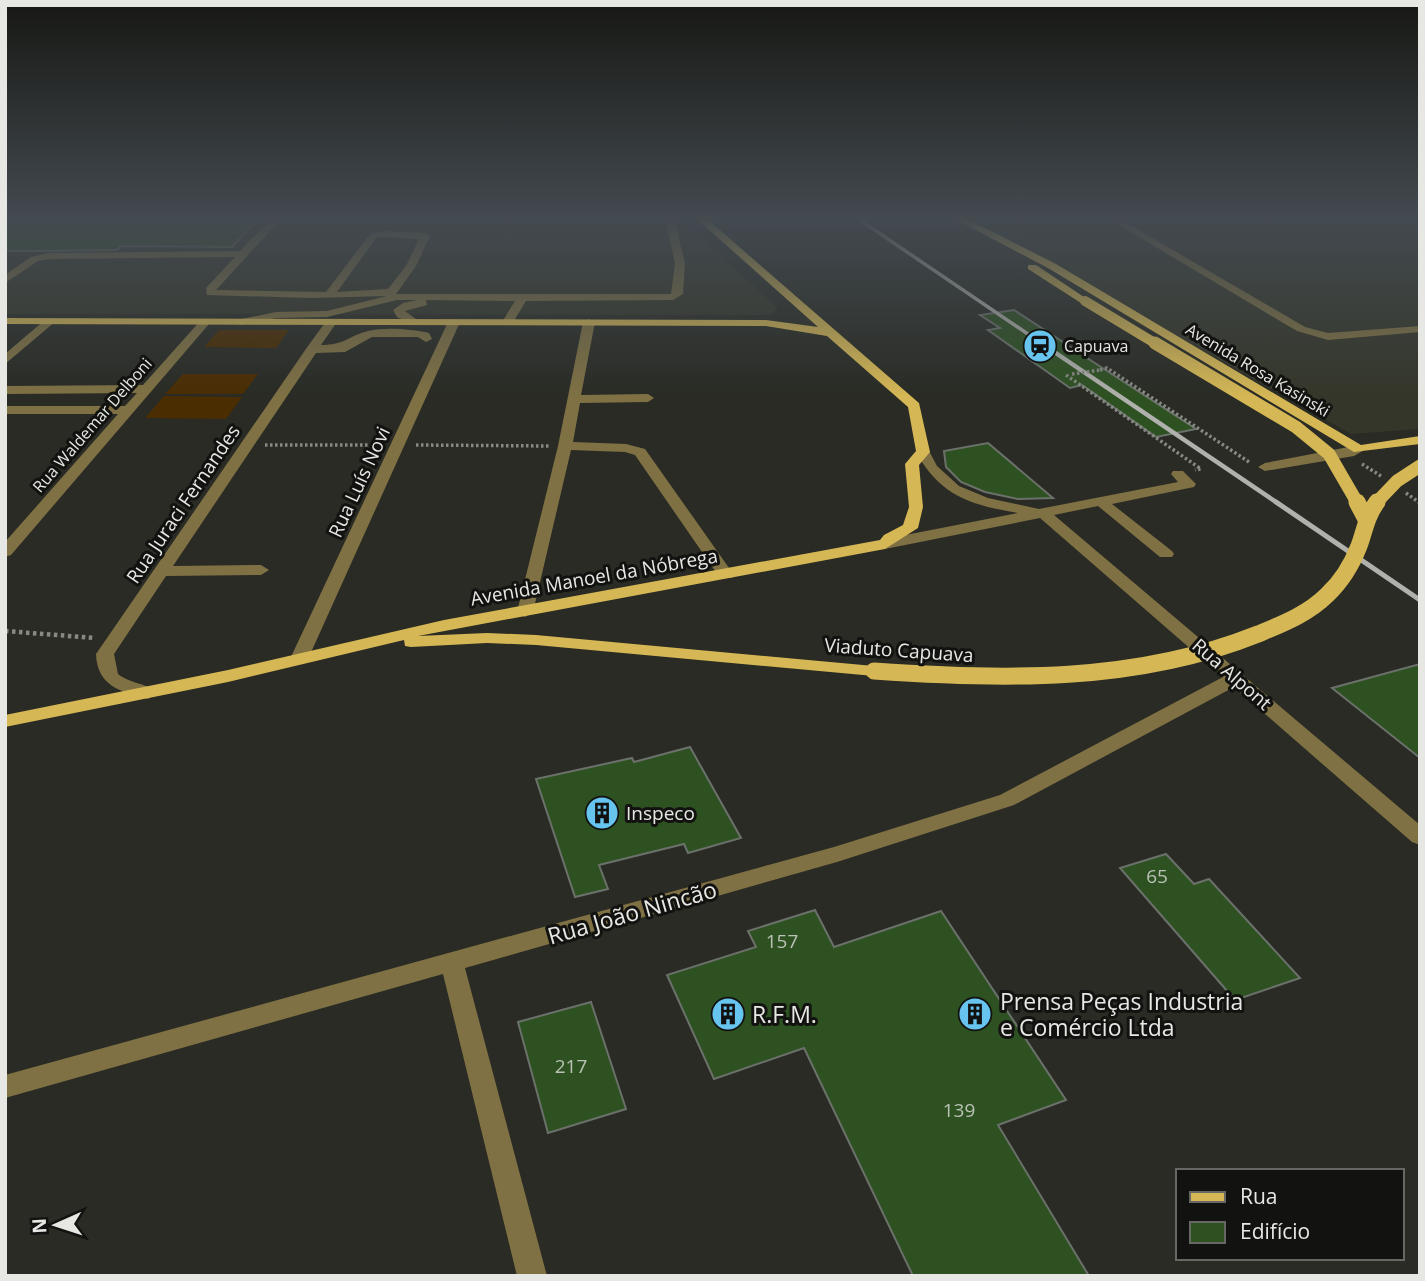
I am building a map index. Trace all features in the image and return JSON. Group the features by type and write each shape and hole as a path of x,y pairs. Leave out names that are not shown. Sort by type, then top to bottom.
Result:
{"main road":[{"path":"771,278 910,399 918,418 923,452 912,464 915,517 910,528 889,538 885,544"},
{"path":"1049,278 1296,427 1329,454 1338,465 1366,519"},
{"name":"Avenida Rosa Kasinski","path":"1072,278 1359,449"},
{"path":"766,323 804,306"},
{"path":"5,321 766,323 834,333"},
{"path":"1359,449 1420,440"},
{"name":"Viaduto Capuava","path":"366,644 487,638 536,640 947,677 1074,674 1203,654 1254,637 1323,600 1352,561 1362,539 1366,519 1399,478 1420,466"},
{"name":"Avenida Manoel da Nóbrega","path":"5,721 148,693 444,625 885,544"}],"street":[{"path":"221,278 210,290 211,293 390,293 399,278"},
{"path":"330,294 342,278"},
{"path":"241,322 276,315 327,314 397,297 673,297 678,294 679,278"},
{"path":"1214,278 1301,329 1328,337 1420,329"},
{"path":"508,322 522,298"},
{"path":"414,322 401,315 400,310 407,305 450,299"},
{"path":"5,360 50,321"},
{"name":"Rua Waldemar Delboni","path":"5,552 205,322"},
{"name":"Rua Juraci Fernandes","path":"148,693 125,687 109,676 104,666 105,654 331,322"},
{"name":"Rua Luís Novi","path":"299,659 454,322"},
{"path":"525,612 565,446 589,322"},
{"path":"312,349 341,349 370,334 418,334 425,335 426,339"},
{"path":"5,390 146,389"},
{"path":"573,399 648,398"},
{"path":"5,410 128,410"},
{"path":"565,446 626,448 640,452 726,575"},
{"path":"1265,467 1359,449"},
{"path":"923,452 930,470 946,485 990,503 1043,513"},
{"name":"Avenida Manoel da Nóbrega","path":"885,544 1188,484 1183,478"},
{"path":"1100,501 1166,554"},
{"name":"Rua Alpont","path":"1043,513 1420,837"},
{"path":"160,571 261,570"},
{"name":"Rua João Nincão","path":"5,1087 963,816 1045,782 1236,678"},
{"path":"453,962 532,1276"}],"path":[{"path":"1183,478 1201,469 1066,376 1107,368 1250,462"},
{"path":"5,631 114,639"}],"shaded area":[{"path":"5,278 745,278 778,308 771,315 5,314"},
{"path":"1074,278 1420,278 1420,429 1351,434"},
{"path":"219,330 289,330 276,348 204,347"},
{"path":"183,374 258,374 243,394 165,394"},
{"path":"164,396 242,397 226,419 145,418"}],"building":[{"path":"1014,310 1196,429 1156,437 1082,385 1070,388 988,330 1000,328 980,315"},
{"path":"988,443 1053,498 1018,499 985,492 961,482 946,467 944,451"},
{"path":"1420,664 1420,758 1332,688"},
{"name":"Inspeco","path":"690,747 741,838 688,853 684,844 599,865 608,889 575,897 536,779 632,758 634,762"},
{"path":"1166,854 1194,884 1209,879 1300,978 1235,1000 1120,868"},
{"path":"815,910 834,947 941,911 1066,1100 998,1125 1089,1276 913,1276 804,1048 714,1079 667,975 756,947 748,931"},
{"path":"591,1002 626,1109 548,1133 518,1022"}],"railway":[{"path":"945,278 1044,345"},
{"path":"1041,343 1279,504"},
{"path":"1276,502 1420,600"}],"place":[{"name":"Capuava","path":"1040,346"},
{"name":"Inspeco","path":"602,813"},
{"name":"R.F.M.","path":"728,1014"},
{"name":"Prensa Peças Industria e Comércio Ltda","path":"975,1014"}]}
